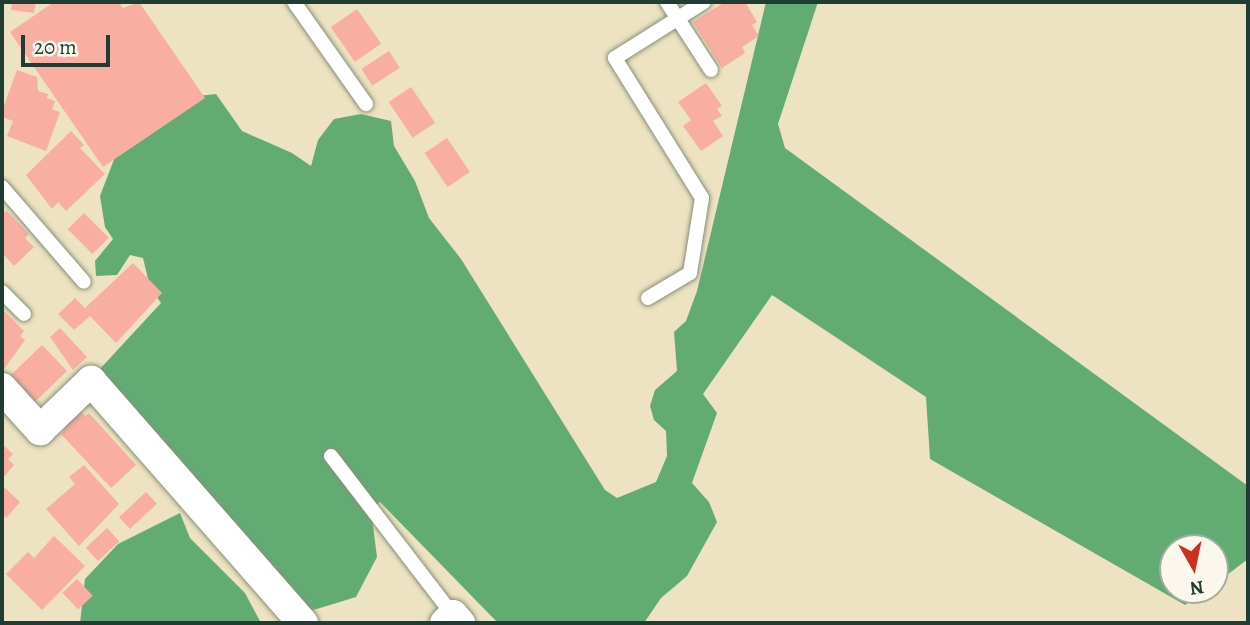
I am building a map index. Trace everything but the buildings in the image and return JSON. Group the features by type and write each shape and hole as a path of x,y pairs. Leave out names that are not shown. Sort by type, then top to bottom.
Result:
{"street":[{"path":"2,388 40,430 91,380 303,623"}],"lane":[{"path":"294,2 366,104"},
{"path":"667,2 710,70"},
{"path":"648,298 690,273 702,198 615,58 704,2"},
{"path":"2,187 84,282"},
{"path":"2,292 24,314"},
{"path":"331,456 453,621"}],"green space":[{"path":"766,2 818,2 778,124 785,148 1248,486 1248,559 1229,573 1229,534 1159,534 1159,590 930,459 926,397 772,295 703,394 717,413 692,483 709,502 717,522 687,576 661,598 644,623 498,623 380,502 371,510 377,557 356,597 307,612 99,370 161,303 150,287 143,258 130,255 117,275 96,276 95,261 113,239 105,227 100,196 123,136 172,99 216,94 242,131 292,153 311,166 318,140 334,119 361,114 391,121 394,146 415,181 429,218 461,259 605,490 617,498 656,482 667,456 666,431 654,420 650,406 655,390 677,371 674,332 686,321 697,291"},
{"path":"180,513 190,538 245,593 261,623 80,623 85,579 118,544"}]}
